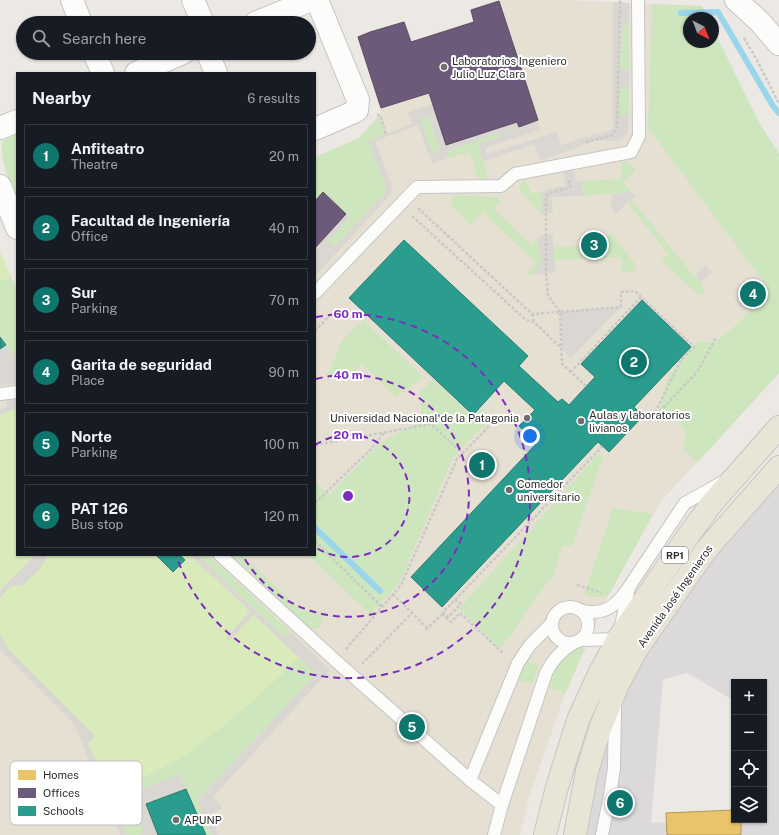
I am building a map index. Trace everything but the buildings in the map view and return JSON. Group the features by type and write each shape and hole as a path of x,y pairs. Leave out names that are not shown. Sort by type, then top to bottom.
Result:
{"main road":[{"name":"Avenida José Ingenieros","path":"574,835 587,771 601,726 616,689 628,644 688,536 712,503 779,427"},
{"name":"Avenida José Ingenieros","path":"545,835 557,787 578,720 596,680 706,550 779,468"},
{"path":"706,550 779,482"}],"street":[{"path":"72,0 78,16"},
{"path":"193,0 200,16"},
{"path":"272,16 311,0"},
{"path":"316,129 357,110 358,100 318,0"},
{"path":"736,0 755,17 779,44"},
{"path":"97,60 103,72"},
{"path":"138,72 167,60"},
{"path":"211,60 216,72"},
{"path":"0,128 16,121"},
{"path":"0,186 16,226"}],"lane":[{"path":"316,292 418,187 501,186 515,174 631,152 639,136 638,0"},
{"path":"0,394 16,392"},
{"path":"470,780 518,663 524,653 551,624 554,616 559,610 566,607 571,607 591,613 612,607 620,600 684,504 737,475"},
{"path":"221,556 337,662 470,780 502,805"},
{"path":"551,624 553,632 558,639 565,642 576,641 628,644 629,587"},
{"path":"494,835 502,805 546,673 558,654 586,633 588,626 582,611"},
{"path":"602,835 614,768 616,689"}],"path":[{"path":"741,33 757,60 779,104"},
{"path":"380,115 386,134"},
{"path":"412,216 419,209 532,314 534,322"},
{"path":"408,212 526,320 534,322 562,349"},
{"path":"532,314 620,307 621,292 635,291 694,347 681,360 651,422 698,371 716,337"},
{"path":"570,372 641,297"},
{"path":"316,330 334,311"},
{"path":"560,312 562,364 586,386"},
{"path":"341,654 401,585 457,459 501,414"},
{"path":"316,445 431,424 462,453"},
{"path":"316,502 370,450 385,432"},
{"path":"393,594 427,629 602,446"},
{"path":"316,542 382,607"},
{"path":"443,612 448,617 461,604 456,600"},
{"path":"357,670 412,613"}],"shaded area":[{"name":"Universidad Nacional de la Patagonia","path":"499,0 562,0 702,6 705,12 683,12 683,48 719,48 719,41 760,124 779,154 779,373 662,500 613,585 565,694 529,798 520,835 0,835 0,252 16,288 16,556 316,556 316,157 359,138 381,113 357,36 405,21 412,41 473,21 469,9"},
{"path":"613,2 629,3 629,22 621,30 620,69 629,69 629,88 620,88 620,115 629,115 628,133 622,139 614,141 594,141 540,161 534,144 483,161 478,144 502,136 500,133 447,151 449,158 432,163 418,125 375,141 392,186 391,194 316,275 316,247 346,214 350,217 328,241 334,247 385,193 385,185 368,141 412,124 408,112 433,104 446,145 517,122 519,127 538,120 540,130 485,148 487,154 557,132 561,145 595,134 610,131 613,126","holes":["429,117 440,151 433,154 421,120"]},
{"path":"573,168 576,181 582,181 583,196 551,197 553,213 542,214 542,191 566,185 562,170"},
{"path":"631,192 635,196 616,214 611,208 612,194"},
{"path":"541,235 553,235 555,273 534,275 541,260 537,239"},
{"path":"706,265 712,272 700,282 695,275"},
{"path":"621,307 571,358 562,349 560,312"},
{"path":"6,345 16,358 16,384 0,385 0,349"},
{"path":"16,399 16,408 0,415 0,410 7,407 7,400"},
{"path":"779,482 779,835 575,835 601,726 706,550","holes":["688,673 731,699 731,679 767,679 767,823 731,823 731,819 651,823 663,679"]},
{"path":"35,556 47,556 40,569 23,585 11,586 0,598 0,590"},
{"path":"191,556 198,556 285,638 291,632 330,670 213,797 221,806 221,809 210,814 219,835 211,835 198,800 316,674 254,615 229,641 226,638 250,611"},
{"path":"0,634 8,649 95,736 88,743 95,761 89,761 74,724 0,650"},
{"path":"180,774 186,789 146,804 158,835 140,835 144,833 141,825 142,790"},
{"path":"116,825 122,825 126,835 120,835"}],"green space":[{"path":"652,4 702,6 705,12 683,12 683,48 719,48 719,41 760,124 779,154 779,373 697,463 684,449 685,429 675,418 655,421 668,377 699,340 710,343 717,341 764,297 766,290 763,281 648,128"},
{"path":"629,22 629,69 620,69 621,30"},
{"path":"620,88 629,88 629,115 620,115"},
{"path":"380,115 386,134 368,141 385,185 385,193 334,247 327,241 350,217 324,193 316,200 316,157 359,138"},
{"path":"429,117 440,151 432,154 421,120"},
{"path":"501,132 502,136 478,145 488,178 485,181 480,180 477,176 470,152 449,158 446,151"},
{"path":"16,134 16,198 6,172 2,141"},
{"path":"622,162 630,163 635,169 634,172 623,182 631,192 583,196 582,181 621,179"},
{"path":"526,181 532,194 542,191 542,214 520,191 520,185"},
{"path":"460,195 497,197 501,202 494,209 531,245 537,239 541,260 534,275 525,275 536,263 483,212 470,225 451,205 450,203 452,199"},
{"path":"631,199 704,288 704,293 698,294 661,261 669,255 628,203"},
{"path":"607,234 612,235 636,265 635,271 622,272 621,257 554,260 553,247 606,246"},
{"path":"0,252 11,277 0,281"},
{"path":"11,277 16,288 16,358 0,337 0,281"},
{"path":"363,320 423,377 396,397 362,364 347,379 342,375 335,381 328,374 342,341"},
{"path":"433,379 473,417 482,408 492,418 453,457 403,575 396,587 370,614 309,556 316,556 316,483 329,495 381,442 422,421 421,391"},
{"path":"16,408 16,556 35,556 0,590 0,415"},
{"path":"599,453 603,457 572,546 562,546 554,575 535,598 511,635 499,648 459,609"},
{"path":"613,508 653,514 610,593 600,597 584,594"},
{"path":"47,556 191,556 299,657 267,688 227,723 186,755 142,779 142,761 95,761 88,743 95,736 8,649 0,634 0,598 11,586 40,569"},
{"path":"198,556 209,556 291,632 285,638"},
{"path":"233,556 243,556 301,610 319,613 323,619 320,627 316,629 308,628"},
{"path":"576,646 585,649 565,694 549,688 556,665"},
{"path":"299,657 316,674 198,800 211,835 206,835 180,774 142,790 142,775 267,688"},
{"path":"522,660 539,666 532,684 516,679"},
{"path":"122,825 141,825 144,833 140,835 126,835"}],"waterway":[{"path":"681,13 718,12 773,106 779,113"},
{"path":"316,529 380,591"}],"place":[{"name":"Laboratorios Ingeniero Julio Luz Clara","path":"444,67"},
{"name":"Sur","path":"594,245"},
{"name":"Garita de seguridad","path":"753,294"},
{"name":"Facultad de Ingeniería","path":"634,362"},
{"name":"Universidad Nacional de la Patagonia","path":"527,418"},
{"name":"Aulas y laboratorios livianos","path":"581,421"},
{"name":"Anfiteatro","path":"482,465"},
{"name":"Comedor universitario","path":"509,490"},
{"name":"Norte","path":"412,727"},
{"name":"PAT 126","path":"620,803"},
{"name":"APUNP","path":"176,820"}]}
